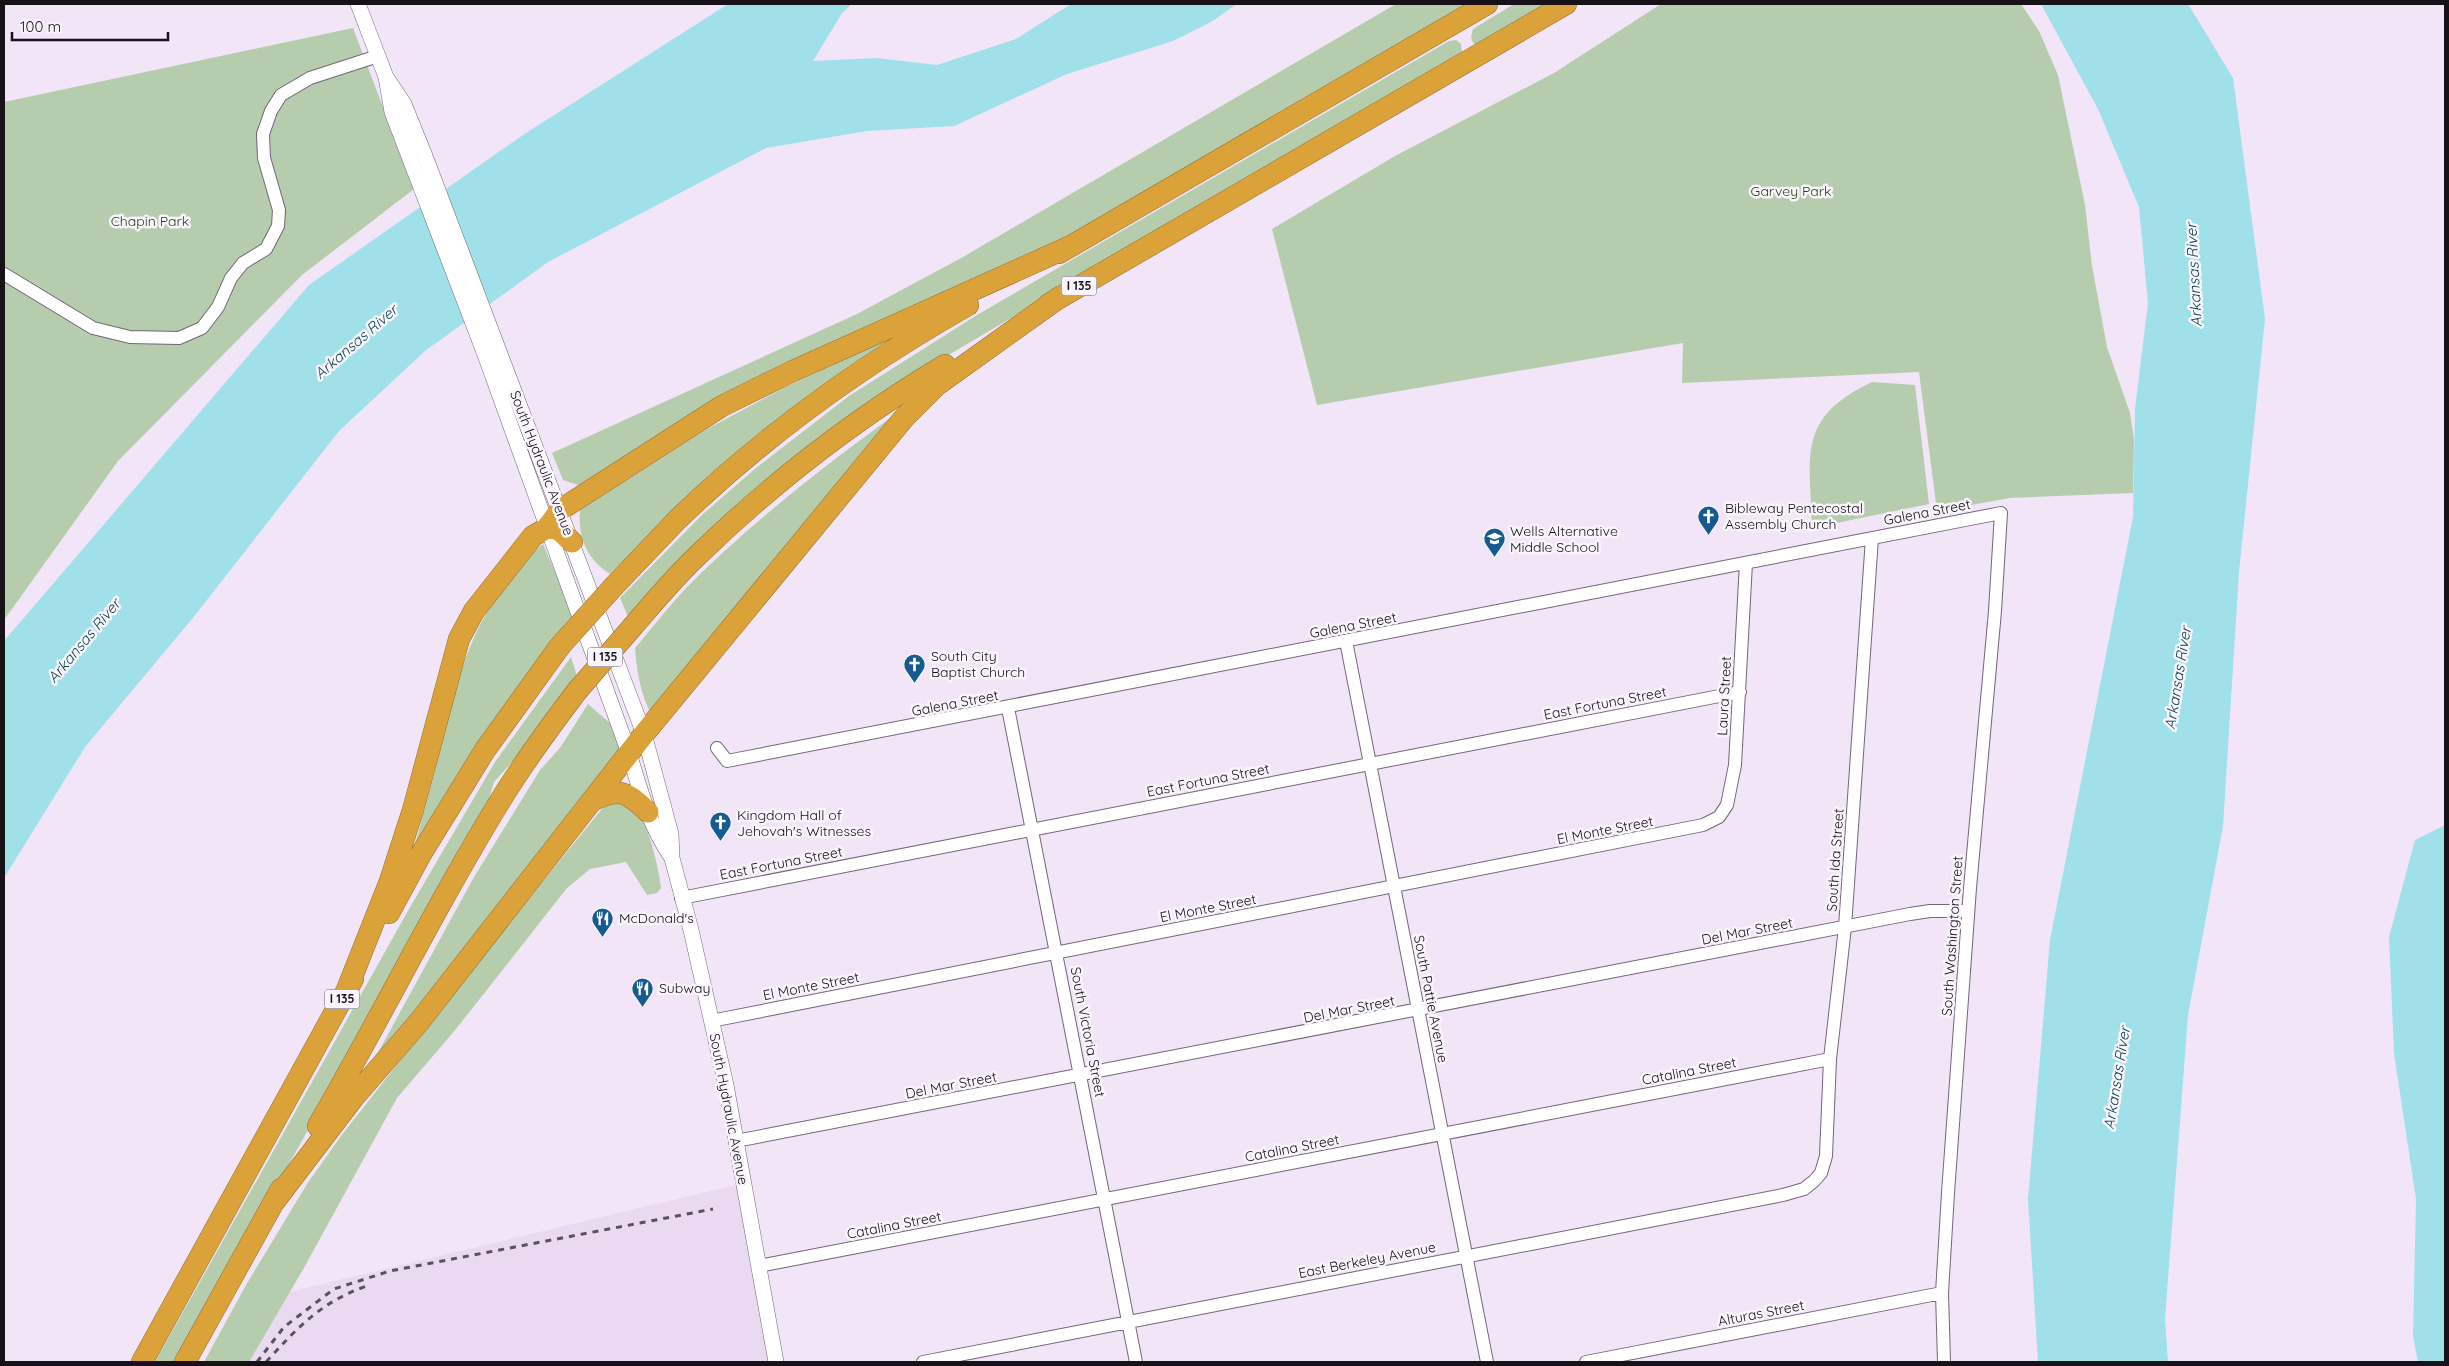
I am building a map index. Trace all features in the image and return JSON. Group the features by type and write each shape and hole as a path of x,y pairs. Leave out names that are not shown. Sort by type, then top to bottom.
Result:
{"highway":[{"name":"I 135","path":"142,1362 421,854 485,750 560,646 679,519 740,465 813,406 913,339 1487,4"},
{"name":"I 135","path":"185,1362 274,1202 358,1057 431,920 506,792 577,691 694,558 758,501 836,437 924,378 1060,297 1566,4"},
{"path":"346,992 390,881 413,810 459,640 474,611 533,536 547,528 560,510 722,406 793,371 1070,246"},
{"path":"274,1202 354,1097 419,1022 644,734 904,418 937,386 1060,297"},
{"path":"547,528 558,529 572,542"},
{"path":"592,800 609,792 622,792 632,797 648,812"}],"street":[{"name":"South Hydraulic Avenue","path":"358,4 386,77 392,112 484,352 629,753 648,812 658,839 672,858"},
{"path":"4,274 93,328 130,337 179,338 202,328 218,307 231,278 243,263 266,249 278,226 280,210 264,158 264,134 271,111 281,95 310,78 378,56"},
{"name":"South Hydraulic Avenue","path":"386,77 404,104 425,156 644,734 671,834 672,858 711,1021 736,1141 776,1362"},
{"name":"Galena Street","path":"717,748 727,761 1008,708 2001,513"},
{"name":"South Washington Street","path":"1944,1362 1942,1293 1968,912 1996,611 2001,513"},
{"name":"South Ida Street","path":"1814,1181 1821,1174 1826,1156 1830,1059 1844,927 1872,538"},
{"name":"Laura Street","path":"1710,822 1722,812 1728,799 1735,765 1746,563"},
{"name":"South Pattie Avenue","path":"1346,641 1487,1362"},
{"name":"East Fortuna Street","path":"681,898 1740,692"},
{"name":"South Victoria Street","path":"1008,708 1136,1362"},
{"name":"El Monte Street","path":"711,1021 1696,827 1710,822"},
{"name":"Del Mar Street","path":"736,1141 1922,912 1968,912"},
{"name":"Catalina Street","path":"759,1266 1830,1059"},
{"name":"East Berkeley Avenue","path":"923,1362 1796,1192 1814,1181"},
{"name":"Alturas Street","path":"1586,1362 1942,1293"}],"shaded area":[{"path":"744,1183 778,1362 243,1362 285,1293"}],"green space":[{"path":"1396,4 1468,4 1042,252 581,486 563,480 552,453 857,314 963,257"},
{"path":"1514,4 1552,4 1477,45 1473,43 1471,37 1473,29"},
{"name":"Garvey Park","path":"1661,4 2021,4 2039,31 2058,75 2085,205 2092,266 2107,347 2130,413 2134,439 2133,493 2010,498 1937,511 1919,372 1682,383 1683,343 1317,405 1272,229 1395,156 1554,73"},
{"name":"Chapin Park","path":"353,28 414,189 302,275 118,461 4,620 4,102"},
{"path":"1456,40 1461,44 1462,53 928,367 629,619 620,598 703,514 756,468 849,396 977,315 1449,41"},
{"path":"888,339 889,342 674,511 610,574 589,554 580,530 580,510 707,429 786,387"},
{"path":"1872,382 1915,385 1929,504 1812,528 1810,459 1813,441 1819,425 1830,410 1848,396"},
{"path":"904,408 651,714 640,682 635,648 667,609 712,562 765,515"},
{"path":"543,544 574,616 414,849 455,692 472,643 497,597 514,574"},
{"path":"571,657 578,679 529,743 494,782 484,816 178,1362 155,1362 409,909 495,762"},
{"path":"588,704 612,725 623,752 369,1069 474,877 540,770 560,748"},
{"path":"618,802 633,807 643,822 655,857 661,888 657,893 647,895 626,862 590,869 567,888 456,1029 397,1098 305,1266 249,1362 204,1362 246,1285 307,1184 341,1136 472,969 601,810 607,803"}],"water":[{"name":"Arkansas River","path":"728,4 852,4 842,13 813,61 876,58 937,65 1016,39 1071,4 1237,4 1211,22 1173,41 1067,74 954,126 867,131 766,148 548,262 425,351 339,431 192,619 85,747 4,878 4,641 309,285 523,135"},
{"name":"Arkansas River","path":"2041,4 2188,4 2233,78 2265,319 2239,572 2223,826 2188,1015 2165,1319 2168,1362 2038,1362 2028,1199 2050,940 2133,517 2135,409 2148,303 2139,207 2098,109"},
{"path":"2445,825 2445,1362 2418,1362 2413,1336 2416,1199 2394,1053 2389,937 2415,840"}],"railway":[{"path":"257,1362 284,1327 334,1289 390,1271 713,1209"},
{"path":"266,1362 311,1317 337,1299 367,1286"}],"place":[{"name":"Bibleway Pentecostal Assembly Church","path":"1709,535"},
{"name":"Wells Alternative Middle School","path":"1494,558"},
{"name":"South City Baptist Church","path":"915,683"},
{"name":"Kingdom Hall of Jehovah's Witnesses","path":"721,842"},
{"name":"McDonald's","path":"603,937"},
{"name":"Subway","path":"643,1007"}]}
